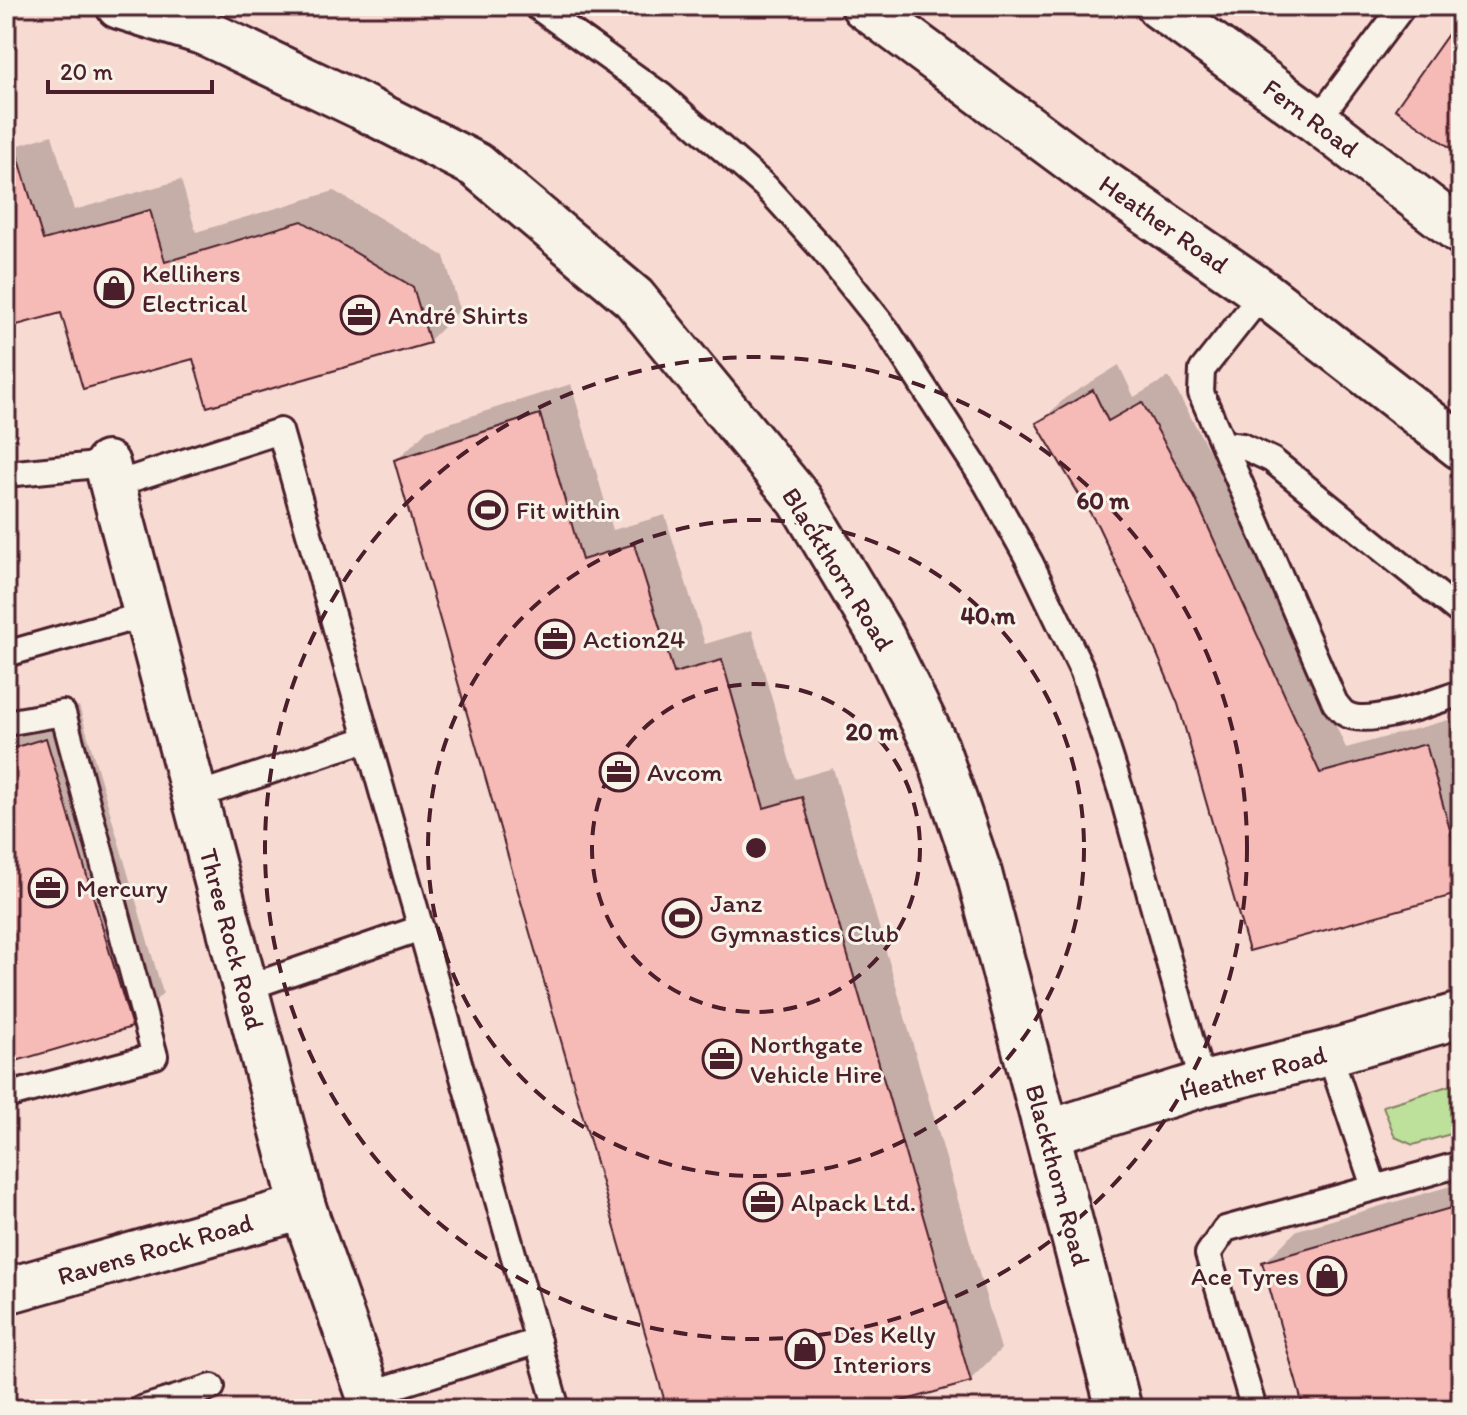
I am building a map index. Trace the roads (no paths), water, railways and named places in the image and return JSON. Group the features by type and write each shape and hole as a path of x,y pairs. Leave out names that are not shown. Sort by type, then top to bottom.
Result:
{"street":[{"name":"Blackthorn Road","path":"119,6 206,33 476,165 634,298 800,500 882,637 936,747 979,873 1119,1409"},
{"name":"Heather Road","path":"864,6 1088,172 1263,293 1461,447"},
{"name":"Fern Road","path":"1159,6 1317,121 1461,232"},
{"name":"Three Rock Road","path":"110,474 303,1207 371,1402"},
{"name":"Heather Road","path":"1047,1133 1203,1084 1329,1053 1461,1015"},
{"name":"Ravens Rock Road","path":"6,1291 303,1207"}],"lane":[{"path":"536,6 662,96 766,187 824,251 886,329 986,483 1030,562 1083,672 1121,791 1203,1084"},
{"path":"1317,121 1403,6"},
{"path":"1263,293 1202,370 1201,393 1335,703 1344,713 1358,718 1374,718 1461,693"},
{"path":"6,474 110,474 280,431 557,1409"},
{"path":"1224,444 1242,446 1272,460 1461,613"},
{"path":"6,654 147,614"},
{"path":"6,723 63,713 155,1056 6,1096"},
{"path":"195,796 367,739"},
{"path":"246,988 421,928"},
{"path":"1329,1053 1374,1187"},
{"path":"1254,1409 1208,1254 1225,1229 1461,1164"},
{"path":"371,1402 538,1341"},
{"path":"141,1409 212,1387"}],"place":[{"name":"Kellihers Electrical","path":"114,288"},
{"name":"André Shirts","path":"360,315"},
{"name":"Fit within","path":"488,510"},
{"name":"Action24","path":"555,639"},
{"name":"Avcom","path":"619,772"},
{"name":"Mercury","path":"48,888"},
{"name":"Janz Gymnastics Club","path":"682,918"},
{"name":"Northgate Vehicle Hire","path":"722,1059"},
{"name":"Alpack Ltd.","path":"763,1202"},
{"name":"Ace Tyres","path":"1327,1276"},
{"name":"Des Kelly Interiors","path":"805,1349"}]}
